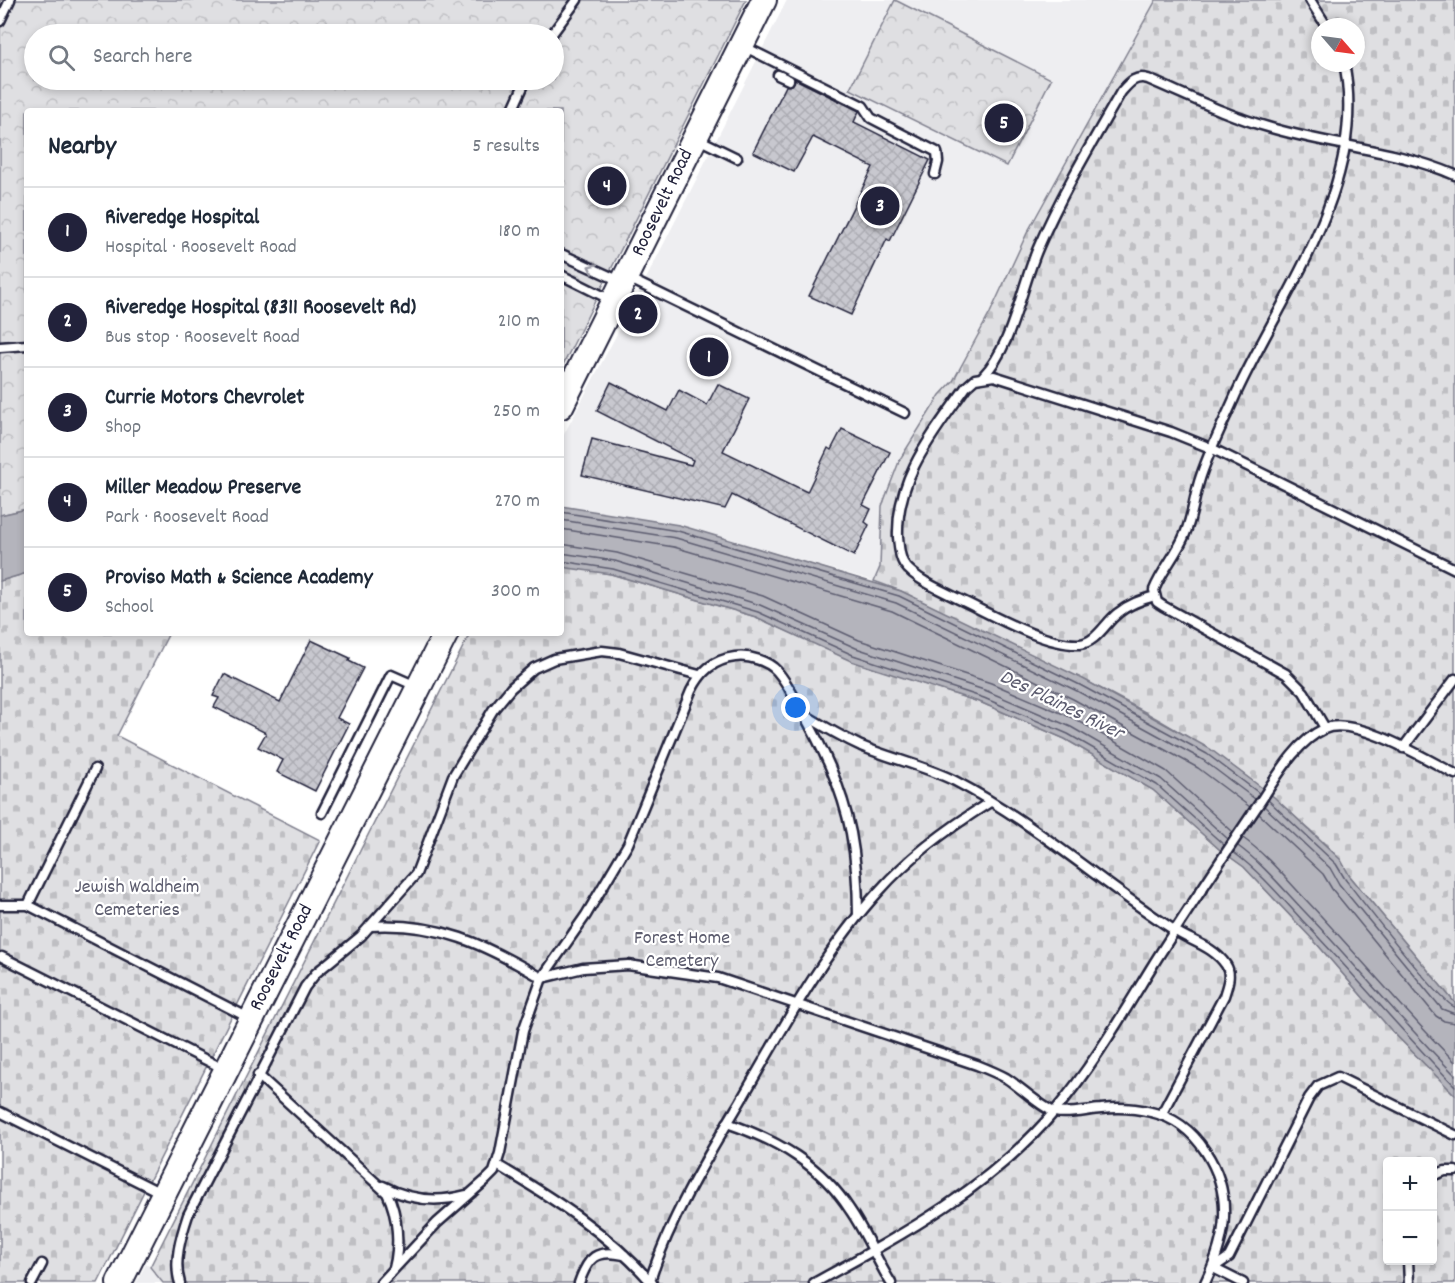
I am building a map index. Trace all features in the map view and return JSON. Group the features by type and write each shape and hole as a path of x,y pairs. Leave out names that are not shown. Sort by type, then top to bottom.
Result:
{"main road":[{"name":"Roosevelt Road","path":"564,400 764,0"},
{"name":"Roosevelt Road","path":"119,1283 445,636"}],"lane":[{"path":"0,21 10,0"},
{"path":"560,24 578,0"},
{"path":"1310,0 1321,18"},
{"path":"742,46 863,106 871,118"},
{"path":"1325,728 1304,692 1286,674 1163,606 1155,596 1156,584 1186,532 1200,480 1250,366 1313,244 1341,165 1347,97 1345,72"},
{"path":"778,75 789,80"},
{"path":"1155,596 1140,600 1116,614 1090,641 1066,643 1003,621 917,577 904,564 899,551 898,529 901,499 909,472 966,387 983,376 1001,355 1038,248 1065,191 1121,92 1134,79 1142,77 1214,109 1269,128 1389,153 1455,175"},
{"path":"513,108 521,90"},
{"path":"858,115 871,118 937,152 938,162 934,174"},
{"path":"695,138 737,158"},
{"path":"564,256 621,287 905,413"},
{"path":"564,276 621,287"},
{"path":"4,347 24,345"},
{"path":"983,376 994,376 1120,414 1213,450 1455,569"},
{"path":"180,1283 179,1251 188,1215 305,987 316,973 370,926 416,874 453,776 493,710 522,676 554,659 602,651 619,653 699,675"},
{"path":"381,1283 436,1223 487,1179 497,1165 523,1031 542,978 586,915 628,844 699,675 724,658 740,656 756,659 777,671 822,744 844,805 855,860 858,915"},
{"path":"322,813 391,675 419,688"},
{"path":"1403,748 1455,679"},
{"path":"804,715 861,746 937,772 990,802 1042,834 1174,931 1212,950 1228,968 1229,976 1224,996 1161,1115"},
{"path":"814,1283 872,1252 963,1195 1024,1144 1054,1112 1101,1048 1214,869 1303,745 1325,728 1341,725 1352,727 1403,748 1455,774"},
{"path":"28,905 95,769"},
{"path":"497,1165 554,1198 625,1256 651,1282 663,1244 728,1123 799,1004 858,915 882,887 921,851 952,825 990,802"},
{"path":"0,905 28,905 252,1019"},
{"path":"370,926 409,925 450,933 494,950 542,978 583,968 648,966 718,978 989,1070 1005,1078 1054,1112 1120,1107 1161,1115 1176,1122 1197,1139 1213,1165 1224,1215 1219,1248 1213,1268 1205,1283"},
{"path":"2,957 226,1070"},
{"path":"258,1076 380,1184 392,1202 398,1244 393,1272"},
{"path":"1213,1268 1229,1257 1309,1098 1318,1086 1338,1077 1455,1135"},
{"path":"0,1112 164,1194"},
{"path":"728,1123 773,1140 815,1169 850,1209 891,1283"},
{"path":"1437,1175 1455,1171"},
{"path":"380,1184 407,1196 425,1200 468,1194"},
{"path":"579,1283 587,1263 599,1254 607,1252 625,1256"},
{"path":"33,1283 42,1264"},
{"path":"1407,1265 1409,1283"},
{"path":"1213,1268 1243,1283"}],"shaded area":[{"path":"787,0 1156,0 1027,233 990,313 953,381 940,395 900,459 882,506 880,567 874,581 679,525 564,506 564,434 648,275"},
{"path":"146,1264 150,1267 163,1283 136,1283"}],"green space":[{"path":"0,0 746,0 564,363 564,108 24,108 24,510 0,515"},
{"path":"895,0 1051,79 1007,166 850,89"},
{"path":"1156,0 1455,0 1455,1003 1333,853 1257,784 1210,751 1109,693 901,591 874,581 880,567 882,506 900,459 940,395 953,381 990,313 1027,233"},
{"name":"Forest Home Cemetery","path":"564,566 566,566 611,574 756,617 851,660 982,703 1065,739 1153,790 1219,849 1244,867 1317,944 1391,1030 1455,1095 1455,1283 163,1283 150,1267 468,636 564,636"},
{"name":"Jewish Waldheim Cemeteries","path":"24,574 24,636 167,636 117,736 320,840 98,1283 0,1283 0,581"}],"water":[{"name":"Des Plaines River","path":"564,506 679,525 901,591 1083,679 1210,749 1274,797 1341,860 1349,875 1455,1003 1455,1095 1391,1030 1317,944 1244,867 1219,849 1153,790 1065,739 982,703 851,661 756,617 611,574 564,567"},
{"path":"24,510 24,574 0,581 0,515"}],"building":[{"path":"795,79 859,111 854,122 930,160 890,241 887,239 851,315 809,296 873,167 813,137 794,172 753,152 786,86 792,85"},
{"path":"611,382 668,411 679,390 707,405 718,384 749,399 723,451 807,492 828,448 831,450 842,429 890,452 863,505 871,509 865,522 869,525 854,556 732,495 725,509 582,475 592,439 691,465 693,460 597,411"},
{"path":"311,640 350,658 349,661 363,668 337,718 349,724 315,791 277,772 283,760 258,747 266,733 214,707 219,698 213,696 224,674 280,702"}],"place":[{"name":"Proviso Math & Science Academy","path":"1004,123"},
{"name":"Miller Meadow Preserve","path":"607,186"},
{"name":"Currie Motors Chevrolet","path":"880,206"},
{"name":"Riveredge Hospital (8311 Roosevelt Rd)","path":"638,314"},
{"name":"Riveredge Hospital","path":"709,357"}]}
